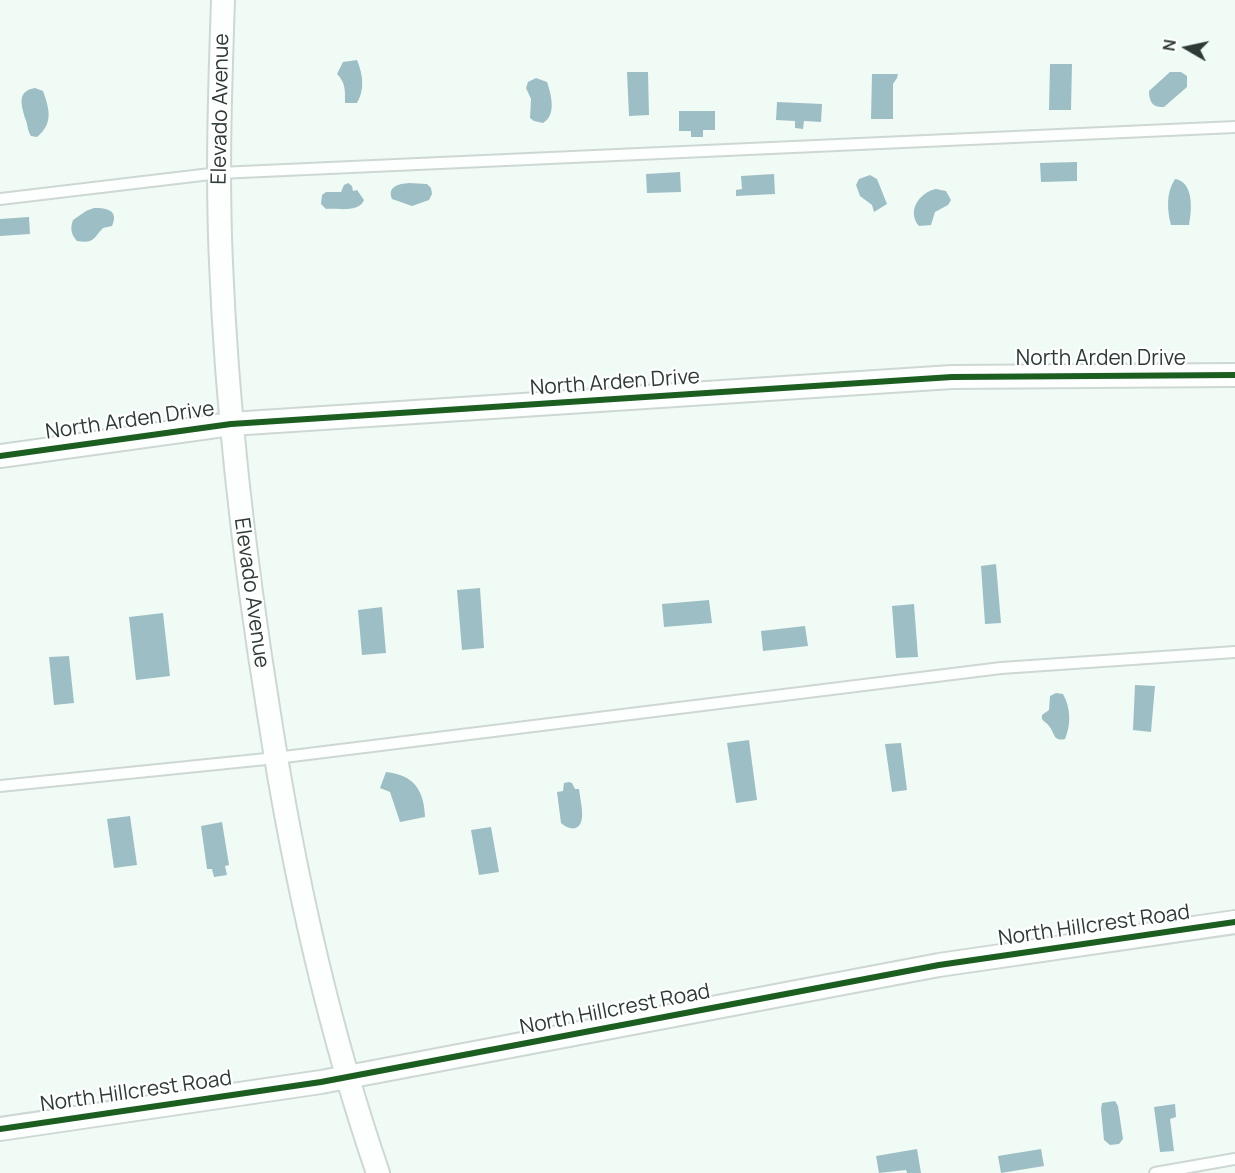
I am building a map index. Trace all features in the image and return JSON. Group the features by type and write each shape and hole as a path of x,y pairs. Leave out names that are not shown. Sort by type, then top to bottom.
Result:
{"street":[{"name":"Elevado Avenue","path":"223,0 219,173 221,261 231,424 251,598 276,758 309,923 354,1105 378,1173"},
{"name":"North Arden Drive","path":"0,456 231,424 952,377 1235,375"},
{"name":"North Hillcrest Road","path":"0,1128 348,1078 939,965 1235,922"}],"lane":[{"path":"0,199 219,173 1235,127"},
{"path":"0,786 276,758 1001,668 1235,652"},
{"path":"1155,1173 1235,1159"}],"water":[{"path":"357,60 362,77 361,92 357,103 345,103 345,91 337,74 343,62"},
{"path":"1050,64 1072,64 1071,110 1049,110"},
{"path":"627,72 648,72 649,115 629,116"},
{"path":"1170,72 1181,72 1187,76 1187,87 1164,107 1154,105 1149,91"},
{"path":"872,74 898,74 893,84 893,119 871,119"},
{"path":"536,78 547,82 551,98 550,115 543,123 530,118 531,99 526,88 528,82"},
{"path":"35,88 43,91 49,116 46,127 37,137 30,134 22,103 25,92"},
{"path":"777,102 822,104 821,122 804,121 803,129 795,128 795,121 776,120"},
{"path":"679,111 715,111 715,130 703,130 703,137 691,137 691,131 679,131"},
{"path":"1077,162 1077,181 1041,182 1040,163"},
{"path":"680,172 681,192 647,193 646,174"},
{"path":"774,174 775,194 736,196 736,190 742,189 741,176"},
{"path":"870,175 877,179 887,204 874,212 872,205 860,196 856,185 859,179"},
{"path":"1175,179 1186,185 1189,191 1191,212 1189,225 1171,225 1168,202"},
{"path":"348,183 352,186 353,191 357,190 364,200 358,207 326,209 321,204 322,195 326,192 341,192 344,185"},
{"path":"409,183 427,184 432,194 429,200 412,206 392,199 393,188"},
{"path":"936,189 946,191 951,200 948,205 935,212 931,225 919,226 915,220 914,208 920,198"},
{"path":"94,208 107,209 113,213 112,226 103,228 90,241 77,241 72,231 73,220"},
{"path":"29,217 30,234 0,236 0,219"},
{"path":"996,564 1001,623 985,624 981,566"},
{"path":"480,588 484,648 462,650 457,590"},
{"path":"709,600 712,623 664,627 662,604"},
{"path":"914,604 918,657 896,658 892,606"},
{"path":"382,607 386,653 362,655 358,610"},
{"path":"163,613 170,676 136,680 129,617"},
{"path":"805,626 808,646 763,651 761,631"},
{"path":"69,656 74,703 54,705 49,657"},
{"path":"1135,685 1155,686 1151,732 1133,730"},
{"path":"1056,693 1063,694 1069,711 1065,739 1061,740 1056,738 1042,719 1042,715 1049,710 1050,696"},
{"path":"749,740 757,800 736,803 727,743"},
{"path":"901,743 907,790 892,792 885,744"},
{"path":"386,772 404,776 416,786 420,792 425,817 400,822 390,792 380,788"},
{"path":"569,782 575,789 579,789 582,815 581,823 577,828 567,827 561,823 557,792 563,791 564,783"},
{"path":"130,816 137,865 114,868 107,819"},
{"path":"222,822 229,865 225,866 227,875 214,877 212,869 207,869 201,826"},
{"path":"491,827 499,872 479,875 471,830"},
{"path":"1115,1101 1118,1106 1123,1139 1119,1144 1110,1145 1104,1140 1101,1109 1102,1103"},
{"path":"1175,1104 1176,1117 1170,1119 1174,1151 1160,1152 1154,1107"},
{"path":"917,1149 921,1173 907,1173 906,1170 879,1173 876,1156"},
{"path":"1041,1149 1044,1166 1001,1173 998,1156"}],"cycle path":[{"path":"0,456 231,424 952,377 1235,375"},
{"path":"0,1129 321,1082 939,965 1235,922"}]}
